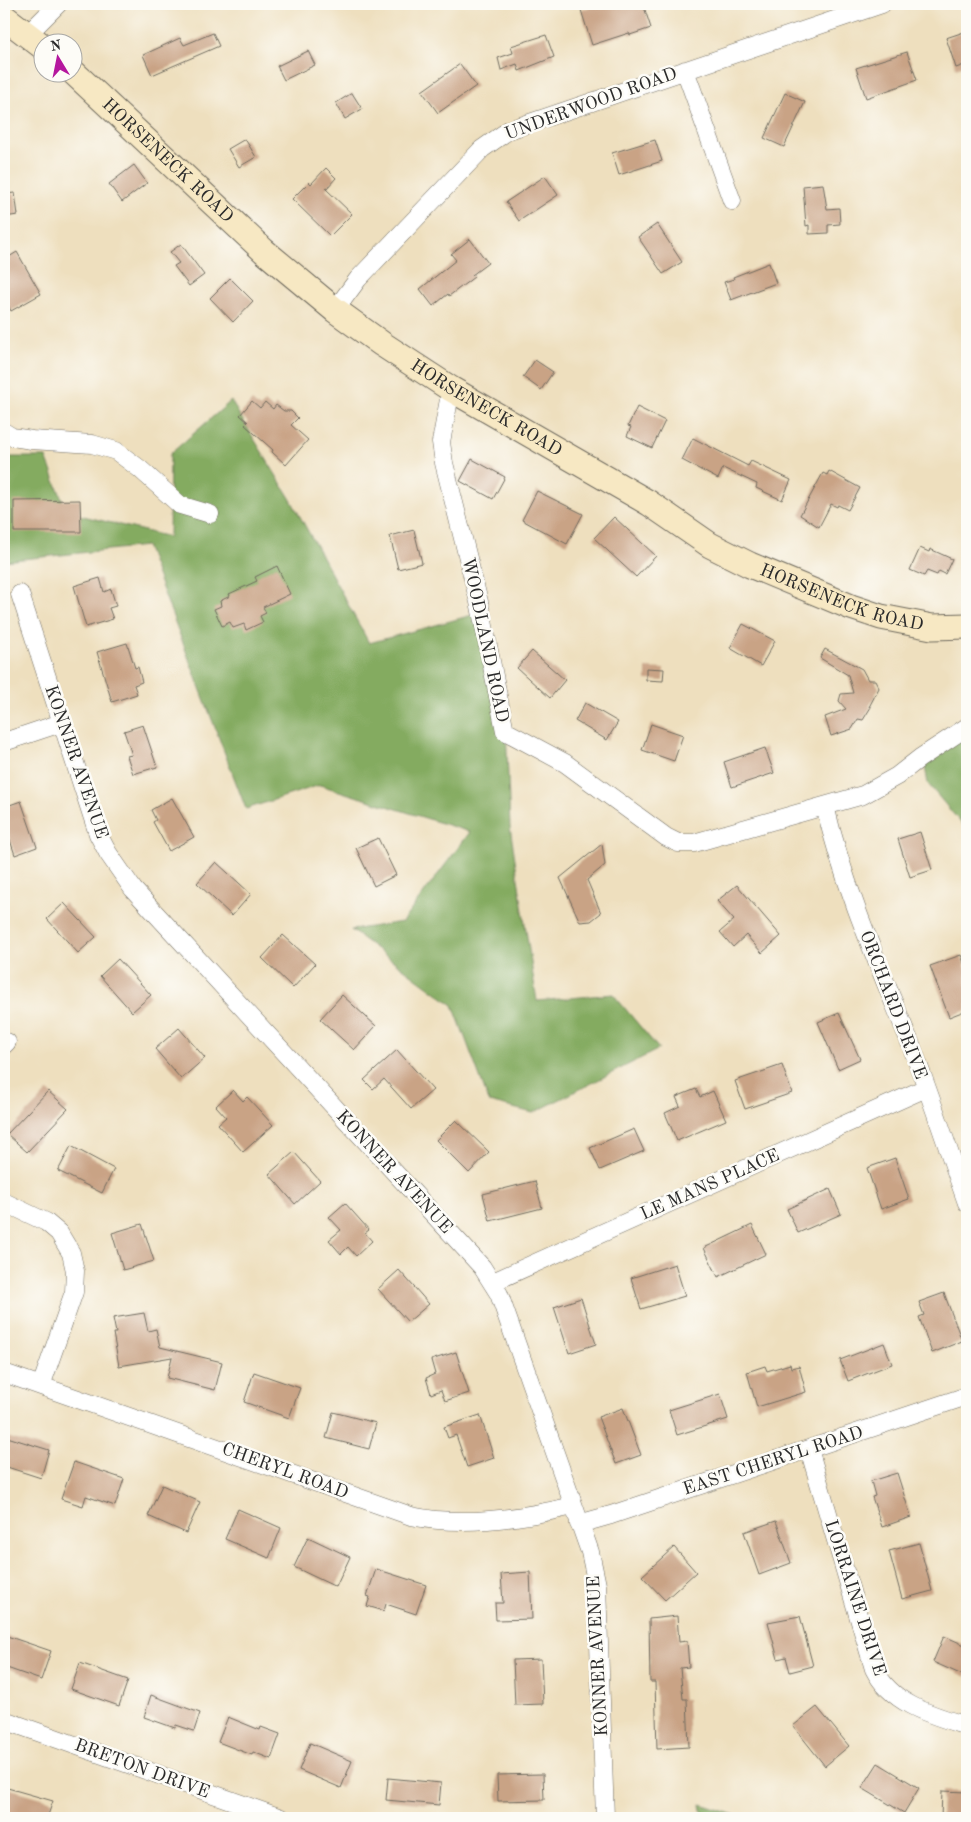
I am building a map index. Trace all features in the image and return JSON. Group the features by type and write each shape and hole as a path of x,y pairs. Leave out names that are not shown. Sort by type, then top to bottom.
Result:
{"street":[{"path":"40,32 58,4"},
{"name":"UNDERWOOD ROAD","path":"335,310 358,279 492,140 509,130 882,4"},
{"path":"4,17 32,38"},
{"path":"685,70 732,201"},
{"name":"HORSENECK ROAD","path":"82,81 264,252 335,310 382,344 451,389 641,498 710,546 750,565 851,607 881,617 932,627 967,626"},
{"name":"WOODLAND ROAD","path":"451,389 442,442 444,463 480,606 505,731 566,763 666,836 678,843 694,844 863,795 897,776 927,753 967,727"},
{"path":"4,432 12,437 32,440 92,444 116,452 140,469 180,505 210,514"},
{"name":"KONNER AVENUE","path":"20,594 98,834 108,853 134,889 482,1267 499,1294 572,1506 590,1552 597,1585 605,1818"},
{"path":"4,742 61,723"},
{"name":"ORCHARD DRIVE","path":"825,806 835,848 867,939 907,1036 967,1203"},
{"name":"LE MANS PLACE","path":"493,1282 926,1088"},
{"path":"4,1202 46,1222 60,1233 71,1253 75,1272 74,1292 41,1386"},
{"name":"CHERYL ROAD","path":"4,1374 411,1516 443,1521 514,1517 540,1514 572,1506"},
{"name":"EAST CHERYL ROAD","path":"579,1524 967,1396"},
{"name":"LORRAINE DRIVE","path":"809,1449 874,1670 879,1679 895,1696 910,1705 967,1726"},
{"name":"BRETON DRIVE","path":"4,1720 281,1818"}],"green space":[{"path":"231,401 290,498 369,643 476,614 506,725 510,827 537,1001 613,994 659,1049 533,1113 489,1102 453,1005 351,930 402,922 470,832 320,785 246,809 146,546 4,561 4,457 46,457 67,512 169,537 170,454"},
{"path":"967,729 967,830 928,784 923,755"},
{"path":"701,1804 744,1818 703,1818"}],"building":[{"path":"591,4 643,4 651,28 592,45 581,10 592,6"},
{"path":"967,31 967,64 956,68 946,38"},
{"path":"213,33 219,46 152,75 143,55 180,38 184,45"},
{"path":"546,35 554,57 519,71 517,64 501,70 498,58 513,53 511,46"},
{"path":"308,51 315,65 284,80 277,66"},
{"path":"907,52 917,80 866,98 856,68"},
{"path":"460,64 476,86 438,113 422,91"},
{"path":"352,93 362,109 345,119 336,103"},
{"path":"785,93 805,102 784,147 764,138"},
{"path":"245,139 256,157 239,167 228,149"},
{"path":"655,140 662,161 619,175 612,153"},
{"path":"134,165 147,183 122,202 109,184"},
{"path":"326,168 336,178 326,189 352,214 330,236 292,199 309,182 311,184"},
{"path":"545,176 558,195 519,221 506,202"},
{"path":"823,184 827,209 839,208 840,224 828,225 828,233 809,234 809,225 806,226 803,186"},
{"path":"15,193 18,215 4,217 4,194"},
{"path":"657,224 682,262 663,274 638,237"},
{"path":"470,239 488,263 472,275 474,277 433,306 420,289 456,260 451,254"},
{"path":"181,244 204,275 189,286 174,266 179,263 170,252"},
{"path":"17,252 41,294 11,311 4,298 4,260"},
{"path":"769,263 776,283 731,300 724,282"},
{"path":"230,278 253,301 233,322 210,298"},
{"path":"535,360 553,372 541,390 523,377"},
{"path":"252,401 260,408 265,402 273,409 276,405 284,411 291,411 298,418 291,425 308,440 286,465 272,452 273,450 245,425 248,422 240,415"},
{"path":"637,407 665,421 652,448 627,436 631,427 628,426"},
{"path":"693,438 748,466 751,461 791,480 782,500 756,488 757,484 723,468 718,479 682,460"},
{"path":"472,459 505,477 493,499 460,481"},
{"path":"829,471 860,488 848,510 831,504 819,527 800,515 823,473 827,475"},
{"path":"537,491 583,514 567,544 522,520"},
{"path":"80,500 81,532 14,532 14,501"},
{"path":"614,517 656,556 636,577 594,538"},
{"path":"414,530 422,563 398,569 390,536"},
{"path":"920,548 929,552 930,549 952,559 945,574 939,571 937,575 927,571 924,576 910,570"},
{"path":"277,566 290,594 263,607 266,613 260,616 263,622 246,630 244,624 233,628 230,622 222,626 214,609 221,606 220,601 230,596 229,594 257,581 255,577"},
{"path":"100,578 104,592 111,589 116,606 109,608 113,619 86,627 74,586"},
{"path":"743,624 775,641 761,666 730,648"},
{"path":"127,643 135,668 138,667 142,682 134,685 137,694 112,702 97,652"},
{"path":"825,649 862,669 868,680 875,680 879,688 863,720 858,719 852,729 831,736 825,717 846,709 839,701 841,694 853,693 848,675 820,658"},
{"path":"532,651 565,680 550,698 517,668"},
{"path":"646,668 664,669 663,681 646,680"},
{"path":"585,703 618,722 607,740 575,721"},
{"path":"651,724 683,735 674,761 642,750"},
{"path":"143,725 157,767 133,774 127,756 132,755 124,731"},
{"path":"765,748 774,773 732,787 724,762"},
{"path":"172,798 194,837 169,851 153,822 156,820 151,810"},
{"path":"21,801 37,847 15,855 4,822 4,807"},
{"path":"920,832 932,870 910,877 898,839"},
{"path":"378,838 396,875 374,886 356,848"},
{"path":"602,844 605,865 587,880 601,913 591,921 580,922 560,878"},
{"path":"216,862 251,894 232,916 197,883"},
{"path":"737,885 781,936 762,953 746,935 733,947 720,932 734,920 717,901"},
{"path":"64,903 96,937 78,953 47,919"},
{"path":"283,935 315,964 293,988 262,958"},
{"path":"961,955 967,971 967,1010 949,1017 930,966"},
{"path":"118,959 151,995 132,1012 100,976"},
{"path":"342,995 376,1026 354,1050 320,1019"},
{"path":"839,1013 860,1059 838,1069 818,1022"},
{"path":"179,1028 205,1058 181,1079 155,1049"},
{"path":"397,1050 433,1090 411,1109 384,1079 373,1089 364,1080"},
{"path":"782,1065 792,1093 745,1109 735,1081"},
{"path":"696,1089 700,1097 713,1091 726,1120 677,1141 665,1113 680,1106 676,1097"},
{"path":"233,1090 243,1101 247,1097 273,1125 243,1152 218,1124 226,1117 216,1106"},
{"path":"48,1091 68,1109 27,1152 7,1134"},
{"path":"456,1120 489,1152 469,1173 436,1140"},
{"path":"634,1129 644,1151 600,1170 590,1148"},
{"path":"71,1146 114,1169 102,1193 58,1171"},
{"path":"294,1152 320,1181 295,1204 269,1174"},
{"path":"895,1158 909,1199 881,1209 867,1168"},
{"path":"535,1181 542,1208 490,1221 483,1194"},
{"path":"830,1189 841,1214 798,1233 787,1209"},
{"path":"345,1203 369,1230 365,1233 372,1241 356,1256 348,1247 341,1254 329,1240 341,1230 329,1217"},
{"path":"142,1224 154,1261 123,1270 112,1233"},
{"path":"752,1225 766,1254 718,1277 704,1248"},
{"path":"675,1264 685,1296 641,1309 631,1278"},
{"path":"399,1270 429,1304 408,1322 378,1289"},
{"path":"944,1293 962,1341 932,1353 919,1317 924,1315 919,1302"},
{"path":"581,1298 596,1344 569,1353 554,1307"},
{"path":"144,1313 148,1331 156,1329 160,1347 222,1362 215,1390 167,1378 172,1357 119,1366 113,1333 116,1333 113,1318"},
{"path":"884,1343 892,1364 848,1381 840,1360"},
{"path":"456,1352 469,1393 445,1401 441,1390 431,1394 426,1378 435,1374 431,1360"},
{"path":"790,1364 791,1368 799,1366 806,1392 757,1407 747,1372 765,1366 767,1371"},
{"path":"254,1372 300,1388 289,1418 244,1402"},
{"path":"720,1394 728,1419 677,1435 669,1410"},
{"path":"623,1408 641,1455 616,1464 598,1417"},
{"path":"333,1412 376,1423 369,1449 326,1438"},
{"path":"480,1415 494,1458 467,1467 456,1435 448,1438 444,1427"},
{"path":"4,1436 49,1450 41,1478 4,1466"},
{"path":"74,1462 124,1479 115,1506 86,1496 83,1506 61,1499"},
{"path":"897,1473 911,1517 882,1527 872,1497 875,1496 871,1481"},
{"path":"162,1485 200,1502 186,1533 148,1516"},
{"path":"238,1509 281,1528 269,1558 225,1539"},
{"path":"776,1521 791,1563 759,1575 744,1532"},
{"path":"308,1537 350,1557 336,1587 294,1567"},
{"path":"919,1543 932,1591 902,1599 889,1551"},
{"path":"674,1547 696,1572 665,1600 642,1576"},
{"path":"376,1569 426,1585 416,1614 386,1604 384,1611 367,1606 370,1597 367,1596"},
{"path":"530,1572 532,1619 496,1620 495,1603 503,1603 501,1574"},
{"path":"677,1616 679,1642 687,1641 689,1667 680,1668 683,1699 687,1699 689,1747 657,1749 655,1682 650,1682 649,1619"},
{"path":"800,1616 813,1666 790,1672 786,1657 778,1659 768,1622"},
{"path":"7,1636 51,1651 41,1680 4,1667 4,1648"},
{"path":"944,1636 967,1646 967,1677 933,1662"},
{"path":"541,1659 543,1704 515,1705 513,1660"},
{"path":"80,1663 128,1680 119,1706 71,1689"},
{"path":"151,1695 200,1713 194,1731 176,1725 175,1728 144,1717"},
{"path":"817,1707 849,1746 825,1766 793,1726"},
{"path":"228,1717 260,1730 261,1727 280,1734 271,1759 253,1752 252,1755 218,1742"},
{"path":"310,1743 352,1761 341,1788 299,1770"},
{"path":"878,1763 919,1788 904,1813 862,1788"},
{"path":"543,1774 544,1800 498,1801 497,1775"},
{"path":"388,1778 441,1783 439,1805 386,1800"},
{"path":"4,1787 53,1801 47,1818 11,1818 4,1816"},
{"path":"942,1791 967,1792 967,1818 941,1818"}]}
